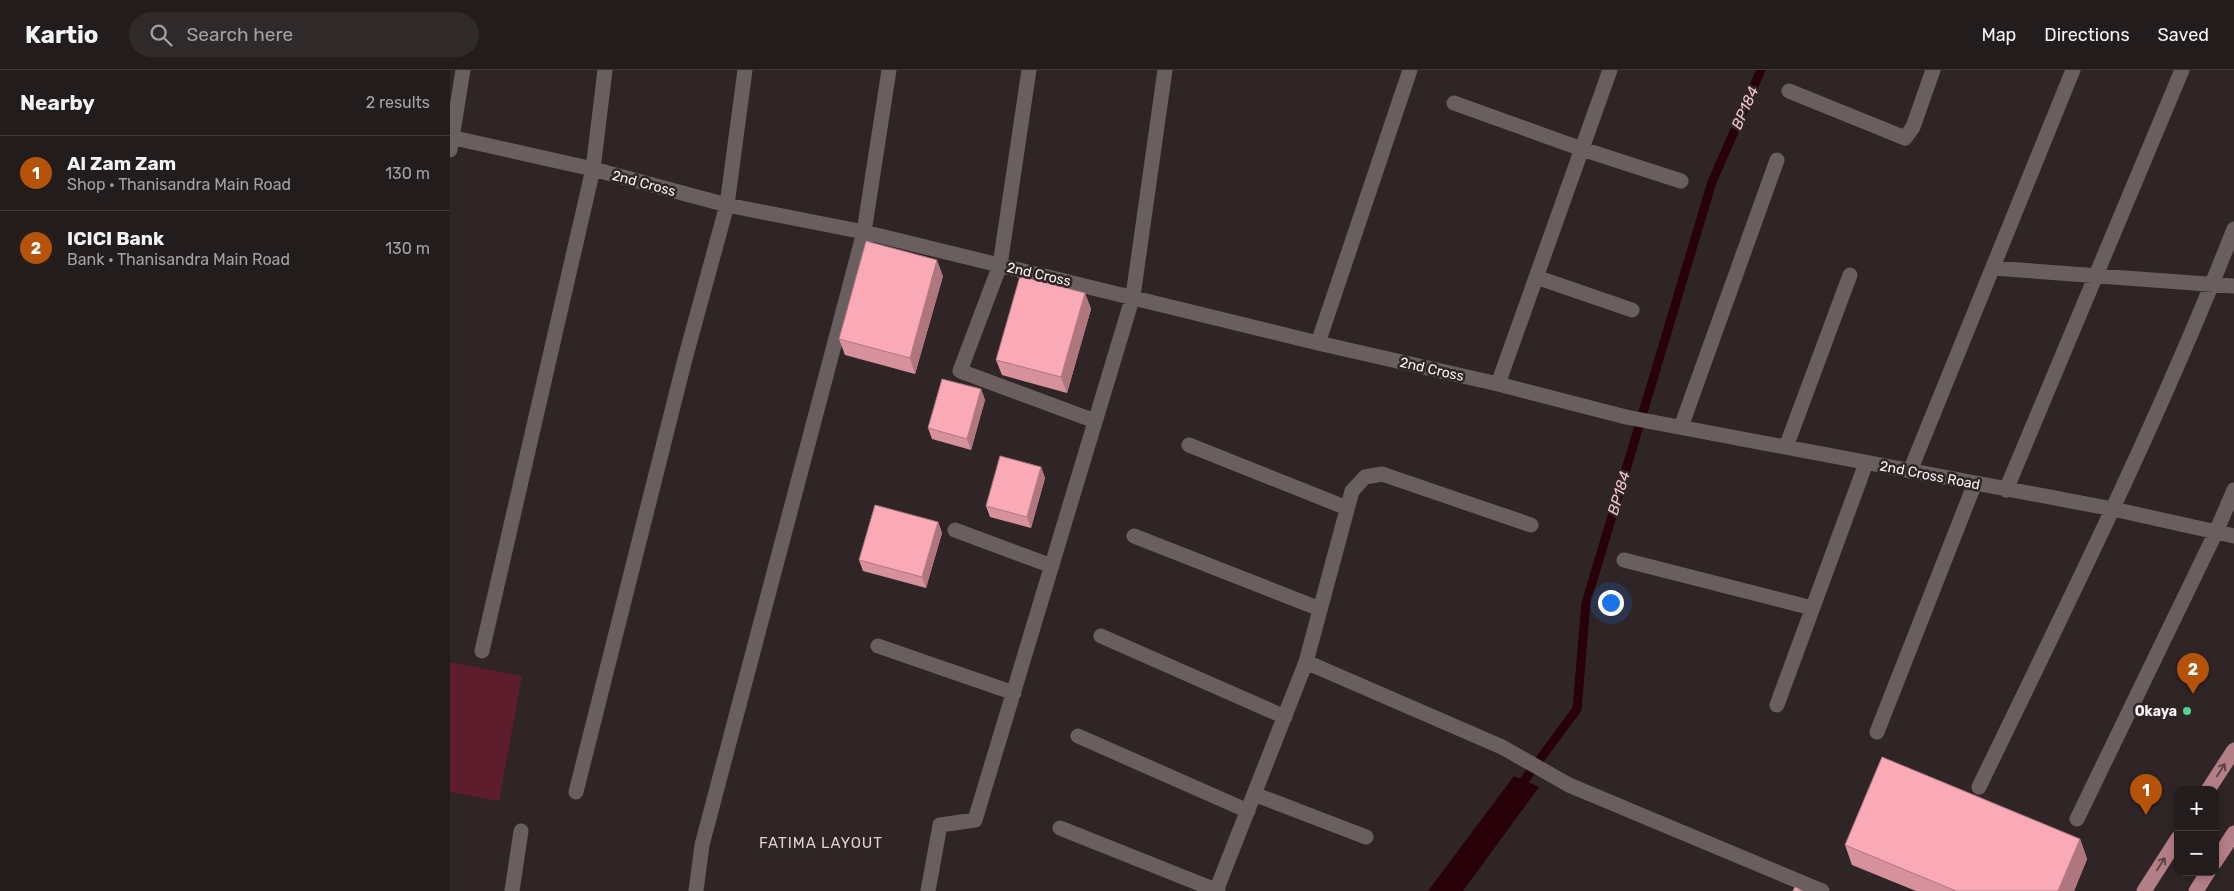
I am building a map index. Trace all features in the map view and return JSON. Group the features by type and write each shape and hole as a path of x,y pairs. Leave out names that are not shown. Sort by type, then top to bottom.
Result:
{"main road":[{"path":"2211,786 2234,750"},
{"path":"2219,856 2234,833"},
{"path":"2144,891 2174,844"},
{"path":"2196,891 2205,876"}],"street":[{"path":"451,141 463,70"},
{"path":"482,651 593,168 605,70"},
{"path":"576,792 676,397 727,205 745,70"},
{"path":"696,891 702,845 864,232 889,70"},
{"path":"1029,70 1000,265 960,371 1095,421"},
{"path":"928,891 940,825 975,820 1133,296 1165,70"},
{"path":"1318,343 1410,70"},
{"path":"1498,384 1610,70"},
{"path":"1789,91 1905,138 1912,127 1933,70"},
{"path":"1910,471 1994,268 2072,70"},
{"path":"2006,490 2182,70"},
{"path":"1454,103 1582,149 1681,181"},
{"name":"2nd Cross","path":"451,141 593,168 727,205 864,232 1133,296 1318,343 1498,384 1626,417"},
{"path":"1681,427 1777,160"},
{"path":"1979,787 2113,510 2212,284 2234,229"},
{"path":"1994,268 2234,286"},
{"path":"1786,447 1850,275"},
{"path":"1536,277 1632,310"},
{"name":"2nd Cross Road","path":"1626,417 2113,510 2234,536"},
{"path":"1189,445 1347,508"},
{"path":"1777,705 1866,463"},
{"path":"1060,828 1217,891 1306,662 1352,491 1365,477 1382,474 1531,525"},
{"path":"1877,732 1975,484"},
{"path":"2077,819 2216,532 2234,490"},
{"path":"955,530 1052,566"},
{"path":"1134,536 1320,609"},
{"path":"1624,560 1812,608"},
{"path":"1101,636 1284,717"},
{"path":"878,646 1014,693"},
{"path":"1306,662 1502,747 1569,785 1822,891"},
{"path":"1078,736 1248,811"},
{"path":"1254,794 1366,837"},
{"path":"512,891 521,830"}],"shaded area":[{"path":"450,662 522,676 499,801 450,792"},
{"path":"1514,776 1539,787 1463,891 1428,891"}],"building":[{"path":"866,241 937,260 910,358 839,339"},
{"path":"1020,276 1085,293 1061,377 996,360"},
{"path":"942,379 981,389 967,439 928,428"},
{"path":"1000,456 1041,467 1027,517 986,506"},
{"path":"875,505 938,522 922,577 859,560"},
{"path":"1882,757 2080,839 2058,891 1956,891 1845,845"},
{"path":"1795,887 1803,891 1793,891"}],"waterway":[{"name":"BP184","path":"1518,789 1577,709 1586,603 1712,182 1761,70"}],"place":[{"name":"ICICI Bank","path":"2193,694"},
{"name":"Okaya","path":"2187,711"},
{"name":"Al Zam Zam","path":"2146,815"}],"district":[{"name":"FATIMA LAYOUT","path":"821,843"}]}
